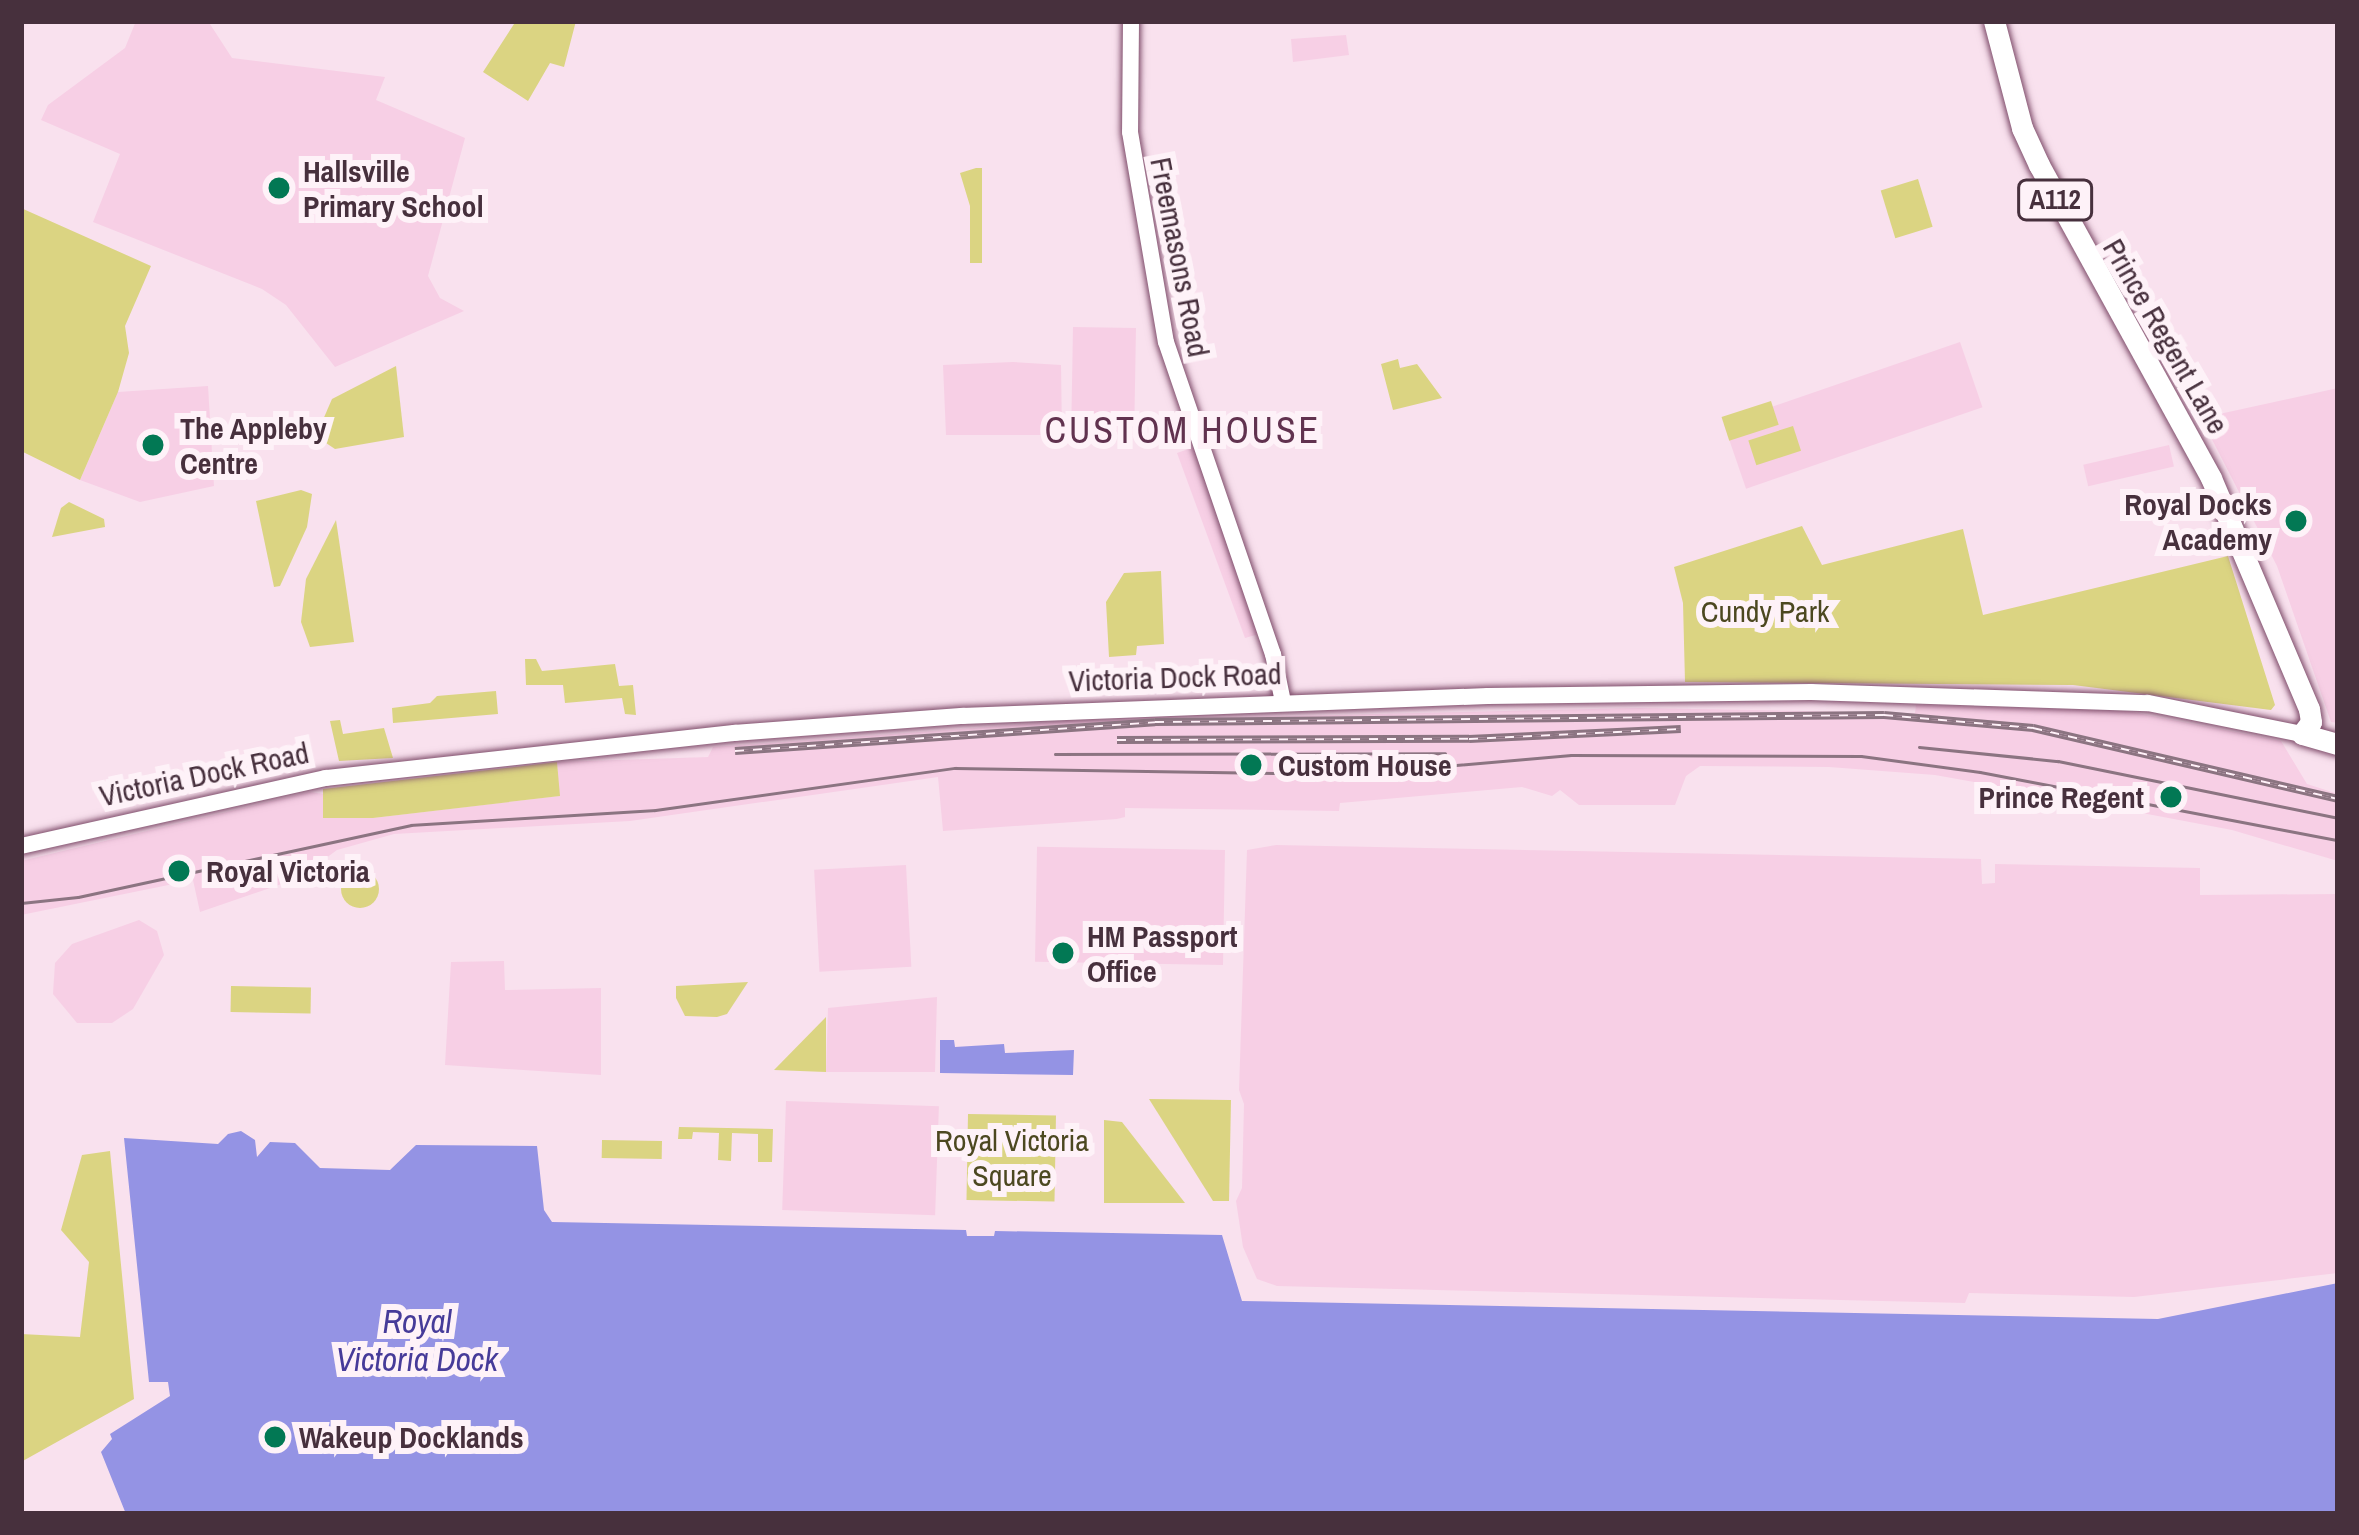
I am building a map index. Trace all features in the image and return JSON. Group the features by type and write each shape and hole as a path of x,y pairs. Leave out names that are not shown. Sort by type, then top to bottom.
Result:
{"main road":[{"name":"Prince Regent Lane","path":"1994,21 2031,150 2076,241 2192,438 2293,680 2292,704 2302,734"},
{"name":"Victoria Dock Road","path":"2302,734 2338,744"}],"street":[{"name":"Freemasons Road","path":"1131,21 1130,132 1166,342 1273,654 1283,703"},
{"name":"Victoria Dock Road","path":"21,845 263,789 483,759 828,725 1283,703 1720,692 2148,703 2302,734"}],"shaded area":[{"name":"Hallsville Primary School","path":"136,21 208,21 232,58 385,77 376,100 465,138 428,276 440,298 464,311 335,367 286,305 262,289 93,222 120,154 41,120 48,105 125,48"},
{"path":"1346,35 1349,55 1293,62 1291,39"},
{"path":"1073,327 1136,328 1134,435 1071,434"},
{"path":"1960,342 1982,407 1746,489 1724,423"},
{"path":"943,365 1061,365 1062,435 946,435"},
{"name":"The Appleby Centre","path":"208,386 214,486 140,502 80,480 118,392"},
{"name":"Royal Docks Academy","path":"2338,388 2338,723 2331,722 2277,566 2201,418"},
{"path":"2169,445 2174,466 2088,486 2083,465"},
{"path":"1194,447 1259,634 1245,638 1177,453"},
{"path":"1916,705 2126,711 2281,741 2307,784 2338,794 2338,861 2232,830 2052,796 1935,775 1829,767 1700,766 1686,776 1675,805 1579,805 1560,790 1552,796 1522,787 1340,803 1339,811 1125,808 1125,817 1117,819 943,831 938,777 630,821 394,834 337,850 299,878 200,912 193,880 21,915 21,861 310,792 324,794 324,818 373,818 559,796 557,762 708,757 713,747 1068,721 1639,708 1915,713"},
{"path":"1276,845 1981,859 1982,884 1995,883 1995,864 2200,868 2200,895 2338,894 2338,1273 2134,1297 1969,1293 1965,1303 1277,1286 1257,1279 1243,1247 1236,1201 1242,1188 1244,1104 1239,1090 1247,850"},
{"path":"1037,847 1225,850 1223,965 1035,962"},
{"path":"906,865 911,967 819,972 814,870"},
{"path":"139,920 157,931 164,955 133,1009 112,1023 77,1023 53,994 55,963 72,944"},
{"path":"504,961 505,990 601,988 601,1075 445,1065 451,962"},
{"path":"937,997 935,1072 826,1072 828,1008"},
{"path":"786,1101 939,1106 935,1215 782,1210"}],"green space":[{"path":"516,21 576,21 564,67 550,63 528,101 483,72"},
{"path":"982,168 982,263 970,263 970,206 960,173"},
{"path":"1918,179 1933,227 1895,238 1881,190"},
{"path":"21,208 151,266 125,326 129,353 118,392 80,480 21,451"},
{"path":"1398,359 1400,368 1417,364 1442,398 1393,410 1381,364"},
{"path":"396,366 404,437 335,449 326,443 322,422 332,399"},
{"path":"1771,401 1779,425 1729,441 1722,417"},
{"path":"1793,426 1801,451 1756,465 1748,441"},
{"path":"301,490 312,494 307,527 280,586 274,587 256,501"},
{"path":"69,502 104,519 105,527 52,537 61,508"},
{"path":"336,520 354,642 310,647 301,622 306,579"},
{"name":"Cundy Park","path":"1802,526 1822,565 1963,529 1983,615 2228,556 2275,705 2271,710 2073,685 1685,682 1683,603 1674,567"},
{"path":"1161,571 1164,644 1137,646 1136,655 1109,657 1106,602 1124,573"},
{"path":"525,659 536,659 542,671 615,664 619,686 633,685 636,715 625,714 622,698 565,703 563,685 526,685"},
{"path":"496,691 498,714 393,723 392,708 430,703 437,696"},
{"path":"340,720 343,734 384,728 393,758 339,761 330,721"},
{"path":"557,762 560,796 373,818 323,818 323,789"},
{"path":"360,870 373,876 379,889 373,902 360,908 347,902 341,889 347,876"},
{"path":"748,982 727,1014 717,1017 685,1016 676,998 676,986"},
{"path":"231,986 311,987 311,1013 231,1012"},
{"path":"826,1017 826,1072 774,1070"},
{"path":"1149,1099 1231,1100 1229,1201 1213,1201"},
{"name":"Royal Victoria Square","path":"968,1114 1056,1116 1054,1202 966,1200"},
{"path":"1104,1120 1122,1122 1185,1203 1104,1203"},
{"path":"679,1127 773,1129 772,1162 758,1162 758,1134 732,1133 731,1161 718,1160 719,1133 693,1132 692,1139 678,1139"},
{"path":"602,1140 662,1141 662,1159 602,1158"},
{"path":"110,1151 134,1399 21,1462 21,1334 80,1337 89,1262 61,1230 82,1155"}],"water":[{"path":"940,1040 954,1040 955,1047 1004,1044 1005,1053 1074,1050 1073,1075 940,1073"},
{"name":"Royal Victoria Dock","path":"241,1131 255,1140 257,1157 270,1142 295,1143 320,1168 390,1170 416,1145 537,1146 544,1210 552,1222 966,1230 967,1236 994,1236 995,1231 1222,1235 1242,1301 2158,1319 2338,1283 2338,1514 126,1514 101,1452 112,1439 110,1434 170,1396 168,1382 149,1382 124,1138 218,1144 228,1134"}],"tram line":[{"path":"1919,747 2058,761 2338,818"},
{"path":"1055,754 1445,753"},
{"path":"21,903 78,897 411,825 655,810 955,768 1354,774 1571,755 1861,756 1980,772 2338,840"}],"railway":[{"path":"735,751 1155,722 1884,715 2033,728 2338,799"},
{"path":"1117,740 1469,739 1681,729"}],"place":[{"name":"Hallsville Primary School","path":"279,188"},
{"name":"The Appleby Centre","path":"153,445"},
{"name":"Royal Docks Academy","path":"2296,521"},
{"name":"Custom House","path":"1251,765"},
{"name":"Prince Regent","path":"2171,797"},
{"name":"Royal Victoria","path":"179,871"},
{"name":"HM Passport Office","path":"1063,953"},
{"name":"Wakeup Docklands","path":"275,1437"}],"district":[{"name":"CUSTOM HOUSE","path":"1183,431"}]}
